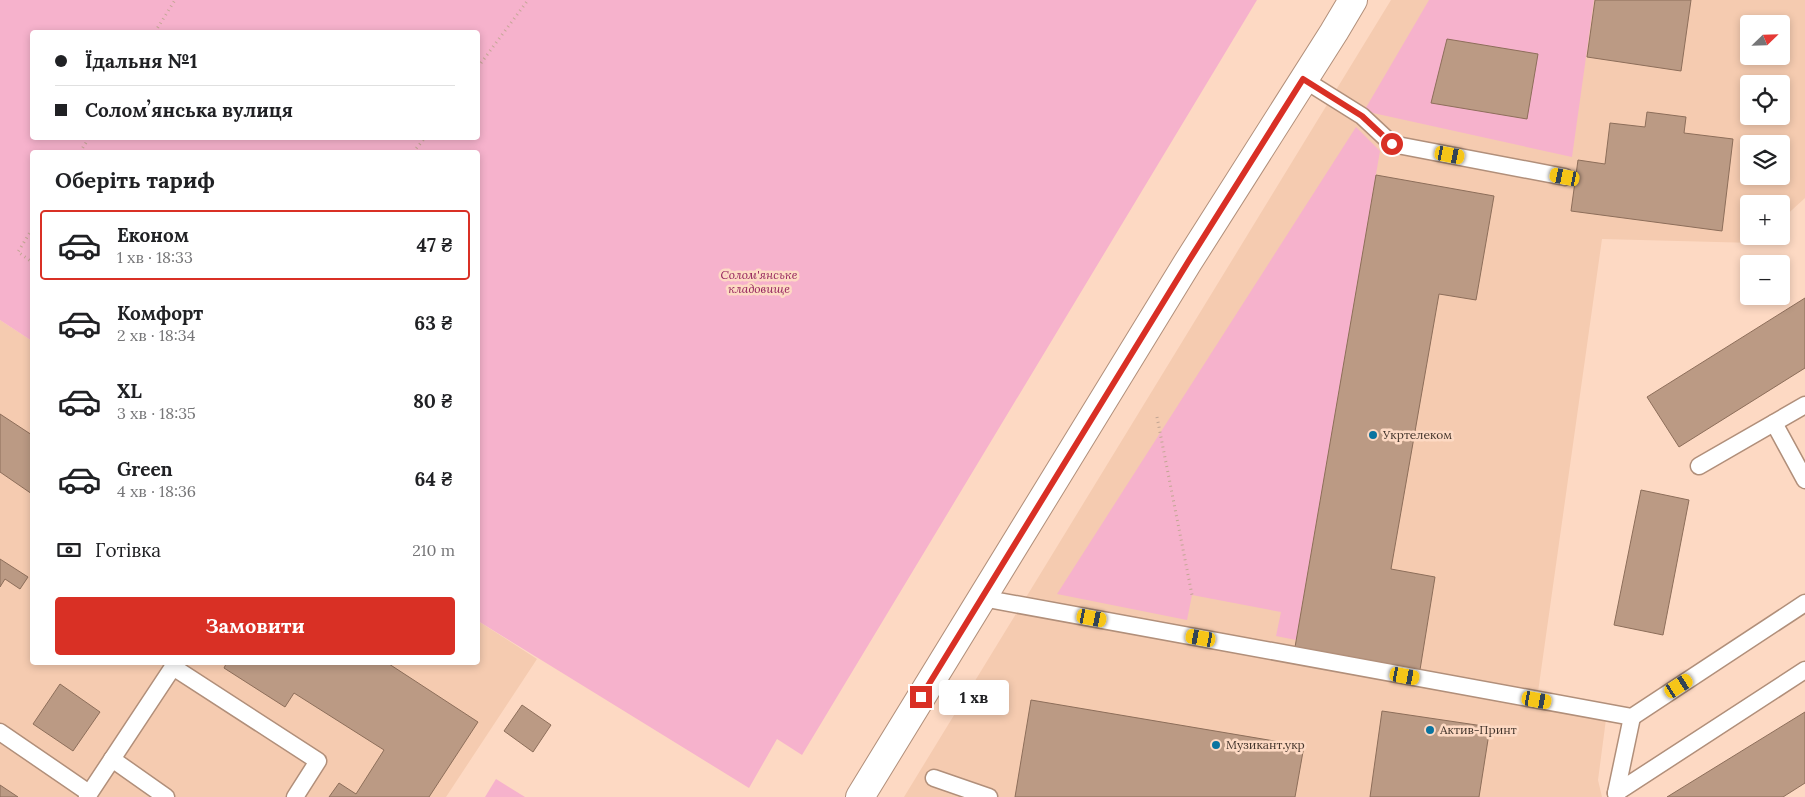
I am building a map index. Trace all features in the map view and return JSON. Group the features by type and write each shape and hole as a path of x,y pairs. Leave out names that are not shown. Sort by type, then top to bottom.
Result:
{"main road":[{"path":"860,797 1188,262 1353,0"}],"lane":[{"path":"1303,79 1362,116 1392,144 1565,177"},
{"path":"1699,466 1805,405"},
{"path":"1774,423 1805,480"},
{"path":"982,598 1632,718 1805,603"},
{"path":"0,732 88,795 173,667 318,761 295,797"},
{"path":"1616,795 1805,670"},
{"path":"1616,795 1632,718"},
{"path":"112,759 166,797"},
{"path":"934,778 989,797"}],"path":[{"path":"156,30 175,0"},
{"path":"480,64 528,0"},
{"path":"416,150 423,140"},
{"path":"30,232 18,252 30,261"},
{"path":"1157,417 1192,595"}],"shaded area":[{"path":"1391,0 1805,0 1805,198 1790,212 1790,195 1740,195 1740,243 1602,239 1538,692 1608,704 1598,780 1602,797 904,797"},
{"path":"0,320 30,340 30,665 480,665 480,622 537,659 446,797 0,797"}],"green space":[{"name":"Солом'янське кладовище","path":"0,0 1257,0 802,755 777,739 749,788 480,622 480,150 30,150 30,340 0,320"},
{"path":"1429,0 1594,0 1572,157 1364,111"},
{"path":"1356,127 1380,151 1296,640 1276,636 1281,612 1192,595 1187,620 1057,594"},
{"path":"496,779 525,797 485,797"}],"building":[{"path":"1595,0 1691,0 1681,71 1587,57"},
{"path":"1447,39 1538,54 1527,119 1431,103"},
{"path":"1647,112 1686,117 1684,133 1733,139 1722,231 1571,211 1578,160 1605,164 1610,123 1645,127"},
{"name":"Укртелеком","path":"1376,175 1494,196 1476,300 1439,294 1391,569 1435,577 1419,676 1294,653"},
{"path":"1805,298 1805,368 1679,447 1647,397"},
{"path":"0,414 30,434 30,493 0,472"},
{"path":"1641,490 1689,500 1663,635 1614,625"},
{"path":"0,559 28,577 20,589 5,579 0,587"},
{"path":"226,665 391,665 478,722 429,797 329,797 339,783 356,794 384,750 294,693 285,707 224,668"},
{"path":"60,684 100,712 73,751 33,724"},
{"path":"1031,700 1304,746 1295,797 1015,797"},
{"path":"522,705 551,725 533,752 504,731"},
{"path":"1382,711 1490,727 1479,797 1370,797"},
{"path":"1805,712 1805,783 1783,797 1667,797"},
{"path":"0,785 18,797 0,797"}],"place":[{"name":"Укртелеком","path":"1373,435"},
{"name":"Актив-Принт","path":"1430,730"},
{"name":"Музикант.укр","path":"1216,745"}],"route":[{"path":"921,697 1188,262 1303,79 1362,116 1392,144"}]}
